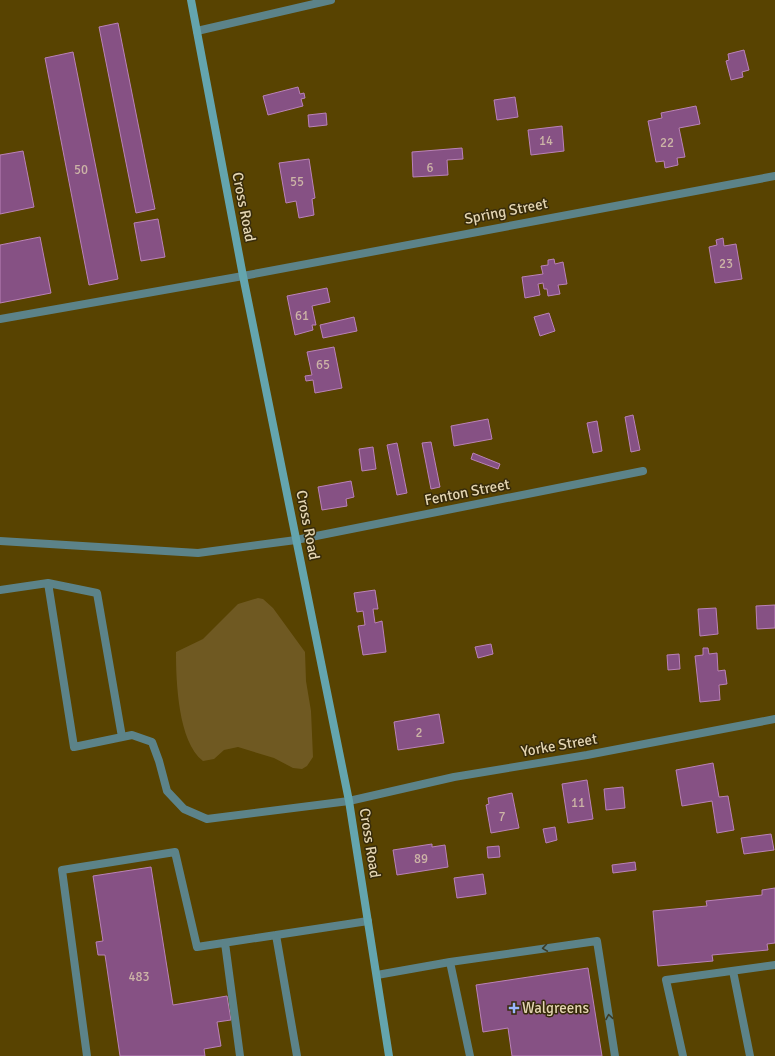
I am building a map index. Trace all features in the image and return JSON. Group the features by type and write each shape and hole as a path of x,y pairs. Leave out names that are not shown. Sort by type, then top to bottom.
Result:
{"street":[{"name":"Cross Road","path":"191,0 243,276 349,801 389,1056"},
{"path":"197,31 331,0"},
{"name":"Spring Street","path":"0,319 243,276 775,176"},
{"name":"Fenton Street","path":"0,541 198,553 296,540 643,471"},
{"path":"0,590 48,583 97,593 122,737 74,747 48,583"},
{"name":"Yorke Street","path":"122,737 132,735 152,742 167,791 184,809 207,819 349,801 454,777 587,755 775,719"},
{"path":"87,1056 62,870 175,852 197,947 368,921"},
{"path":"276,935 297,1056"},
{"path":"377,975 450,962 597,941 615,1056"},
{"path":"225,943 240,1056"},
{"path":"450,962 470,1056"},
{"path":"682,1056 666,980 775,965"},
{"path":"733,971 750,1056"}],"shaded area":[{"path":"258,598 263,599 273,608 305,652 306,681 311,711 313,757 307,766 302,769 293,768 274,758 238,747 224,750 214,759 203,761 195,752 188,740 183,726 178,694 176,652 203,639 238,604"}],"building":[{"path":"118,23 155,209 136,213 99,27"},
{"path":"744,50 749,70 742,72 743,77 731,80 726,61 729,60 728,54"},
{"path":"73,52 118,279 89,285 45,58"},
{"path":"298,87 300,94 304,93 305,98 301,99 303,106 268,115 263,96"},
{"path":"515,97 518,117 497,120 494,100"},
{"path":"696,106 700,124 679,128 685,157 677,158 678,165 665,168 664,161 656,162 648,121 662,118 661,113"},
{"path":"326,113 327,125 309,127 308,115"},
{"path":"562,126 564,151 531,155 528,130"},
{"path":"462,148 463,159 447,160 448,175 413,177 412,152"},
{"path":"23,151 34,207 0,214 0,155"},
{"path":"309,159 315,198 312,199 314,215 299,218 296,201 286,203 279,163"},
{"path":"158,219 165,257 141,261 134,223"},
{"path":"40,237 51,293 0,303 0,245"},
{"path":"723,238 724,246 736,244 742,279 715,283 709,247 717,245 716,240"},
{"path":"554,259 555,264 563,262 567,284 558,285 560,294 548,296 547,289 544,289 543,283 538,284 540,295 525,298 522,277 543,274 541,266 548,265 548,260"},
{"path":"327,288 330,302 312,306 316,325 312,325 313,330 295,335 287,296"},
{"path":"549,313 555,331 540,336 534,317"},
{"path":"354,317 357,331 323,338 320,325"},
{"path":"334,347 342,388 315,393 313,380 306,381 305,376 312,375 307,352"},
{"path":"633,415 640,450 631,452 625,417"},
{"path":"488,419 492,439 454,446 451,426"},
{"path":"597,421 602,451 593,453 587,423"},
{"path":"431,442 440,487 431,489 422,443"},
{"path":"397,443 407,493 397,495 387,445"},
{"path":"373,447 376,469 362,471 359,449"},
{"path":"473,453 500,464 498,469 471,459"},
{"path":"351,481 354,497 346,499 347,506 322,510 318,487"},
{"path":"375,590 378,609 373,609 375,623 382,621 386,652 363,655 358,626 365,625 363,611 357,612 354,593"},
{"path":"775,605 775,628 757,629 756,606"},
{"path":"716,608 718,634 700,636 698,609"},
{"path":"491,644 493,654 478,658 475,647"},
{"path":"703,648 708,648 709,654 717,653 718,671 725,670 727,684 719,685 720,700 700,702 695,656 703,655"},
{"path":"679,654 680,669 668,670 667,655"},
{"path":"439,714 444,743 398,750 394,722"},
{"path":"713,763 719,797 728,796 734,830 717,833 712,801 682,806 676,770"},
{"path":"587,780 593,819 568,823 562,784"},
{"path":"623,787 625,808 606,810 604,789"},
{"path":"512,793 519,828 491,833 486,805 489,804 488,798"},
{"path":"555,827 557,840 546,843 543,829"},
{"path":"771,834 774,850 744,854 741,838"},
{"path":"432,844 432,847 445,845 448,867 397,875 393,850"},
{"path":"499,846 500,857 488,858 487,847"},
{"path":"635,862 636,870 613,873 612,865"},
{"path":"151,867 173,1005 227,996 231,1020 217,1022 221,1046 204,1049 205,1056 120,1056 105,955 98,955 96,942 103,941 93,876"},
{"path":"483,874 486,894 457,898 454,878"},
{"path":"775,888 775,943 767,944 768,950 712,955 713,961 658,966 653,911 707,906 706,901 762,895 762,890"},
{"name":"Walgreens","path":"588,968 602,1056 512,1056 508,1028 483,1032 476,985"}],"place":[{"name":"Walgreens","path":"514,1008"}]}
